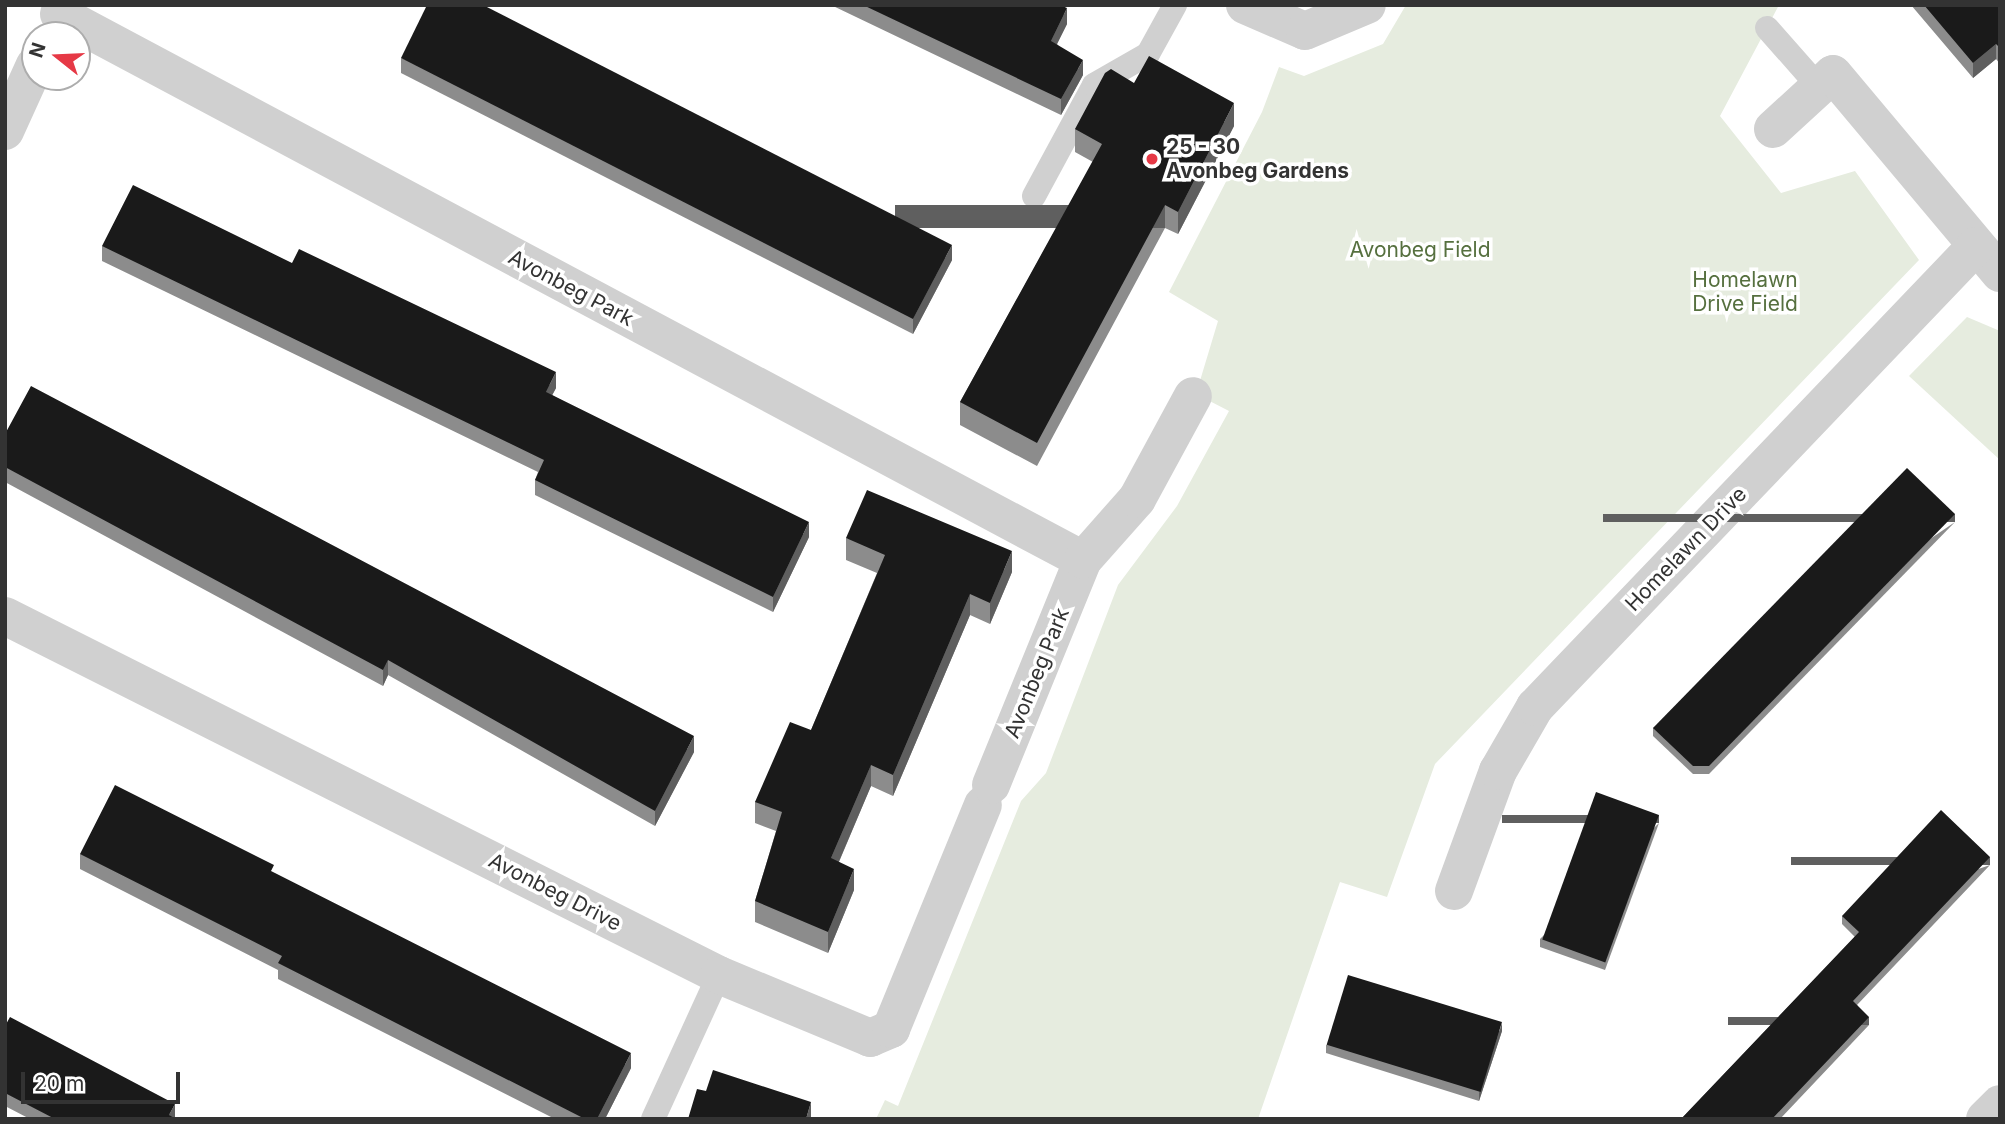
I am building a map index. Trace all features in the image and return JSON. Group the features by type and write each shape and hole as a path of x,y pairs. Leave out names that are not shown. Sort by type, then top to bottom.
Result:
{"street":[{"path":"1245,5 1306,31 1367,5"},
{"name":"Avonbeg Park","path":"57,18 1083,560"},
{"name":"Homelawn Drive","path":"1454,891 1498,771 1535,707 1988,259 1833,74 1819,87"},
{"path":"1773,130 1819,87"},
{"path":"5,131 23,91"},
{"name":"Avonbeg Park","path":"987,795 1083,560 1137,499 1193,396"},
{"name":"Avonbeg Drive","path":"5,617 719,975 859,1035 882,1037 891,1029 987,795"},
{"path":"1985,1119 2000,1104"}],"lane":[{"path":"1034,196 1094,85 1148,54 1175,5"},
{"path":"1766,28 1819,87"},
{"path":"653,1119 719,975"}],"green space":[{"name":"Avonbeg Field","path":"1406,5 1779,5 1720,116 1781,193 1855,171 1919,260 1435,764 1387,897 1340,882 1258,1119 876,1119 885,1100 898,1106 1021,801 1046,773 1118,585 1177,506 1229,411 1196,394 1218,321 1169,292 1262,112 1279,67 1304,76 1383,44"},
{"path":"1967,317 2000,331 2000,460 1909,376"}],"building":[{"path":"427,5 483,5 952,245 913,319 401,58"},
{"path":"863,5 1060,5 1067,8 1051,41 1083,60 1061,99"},
{"path":"1924,5 2000,5 2000,48 1996,44 1973,63"},
{"path":"1149,56 1234,103 1178,212 1165,205 1037,443 960,402 1102,144 1075,129 1105,73 1111,69 1134,83"},
{"path":"133,185 292,263 299,249 556,372 546,392 809,522 773,597 535,480 544,460 102,246"},
{"path":"31,386 694,736 655,811 388,660 383,670 5,467 5,434"},
{"path":"1907,468 1955,514 1709,766 1693,766 1653,728"},
{"path":"867,490 1012,551 990,603 970,594 893,775 871,765 831,858 854,869 828,932 755,901 782,812 755,802 790,722 811,730 885,555 846,538"},
{"path":"115,785 274,865 271,871 631,1053 597,1119 585,1119 278,963 282,956 80,854"},
{"path":"1596,792 1659,815 1605,962 1542,940"},
{"path":"1941,810 1990,857 1853,1001 1869,1017 1772,1119 1681,1119 1859,932 1842,916"},
{"path":"1348,975 1502,1022 1481,1092 1327,1045"},
{"path":"10,1017 175,1104 169,1115 176,1119 55,1119 5,1093 5,1026"},
{"path":"713,1070 811,1102 806,1119 688,1119 697,1089 706,1091"}],"place":[{"name":"25 - 30 Avonbeg Gardens","path":"1152,159"}],"park label":[{"name":"Homelawn Drive Field","path":"1745,292"}]}
